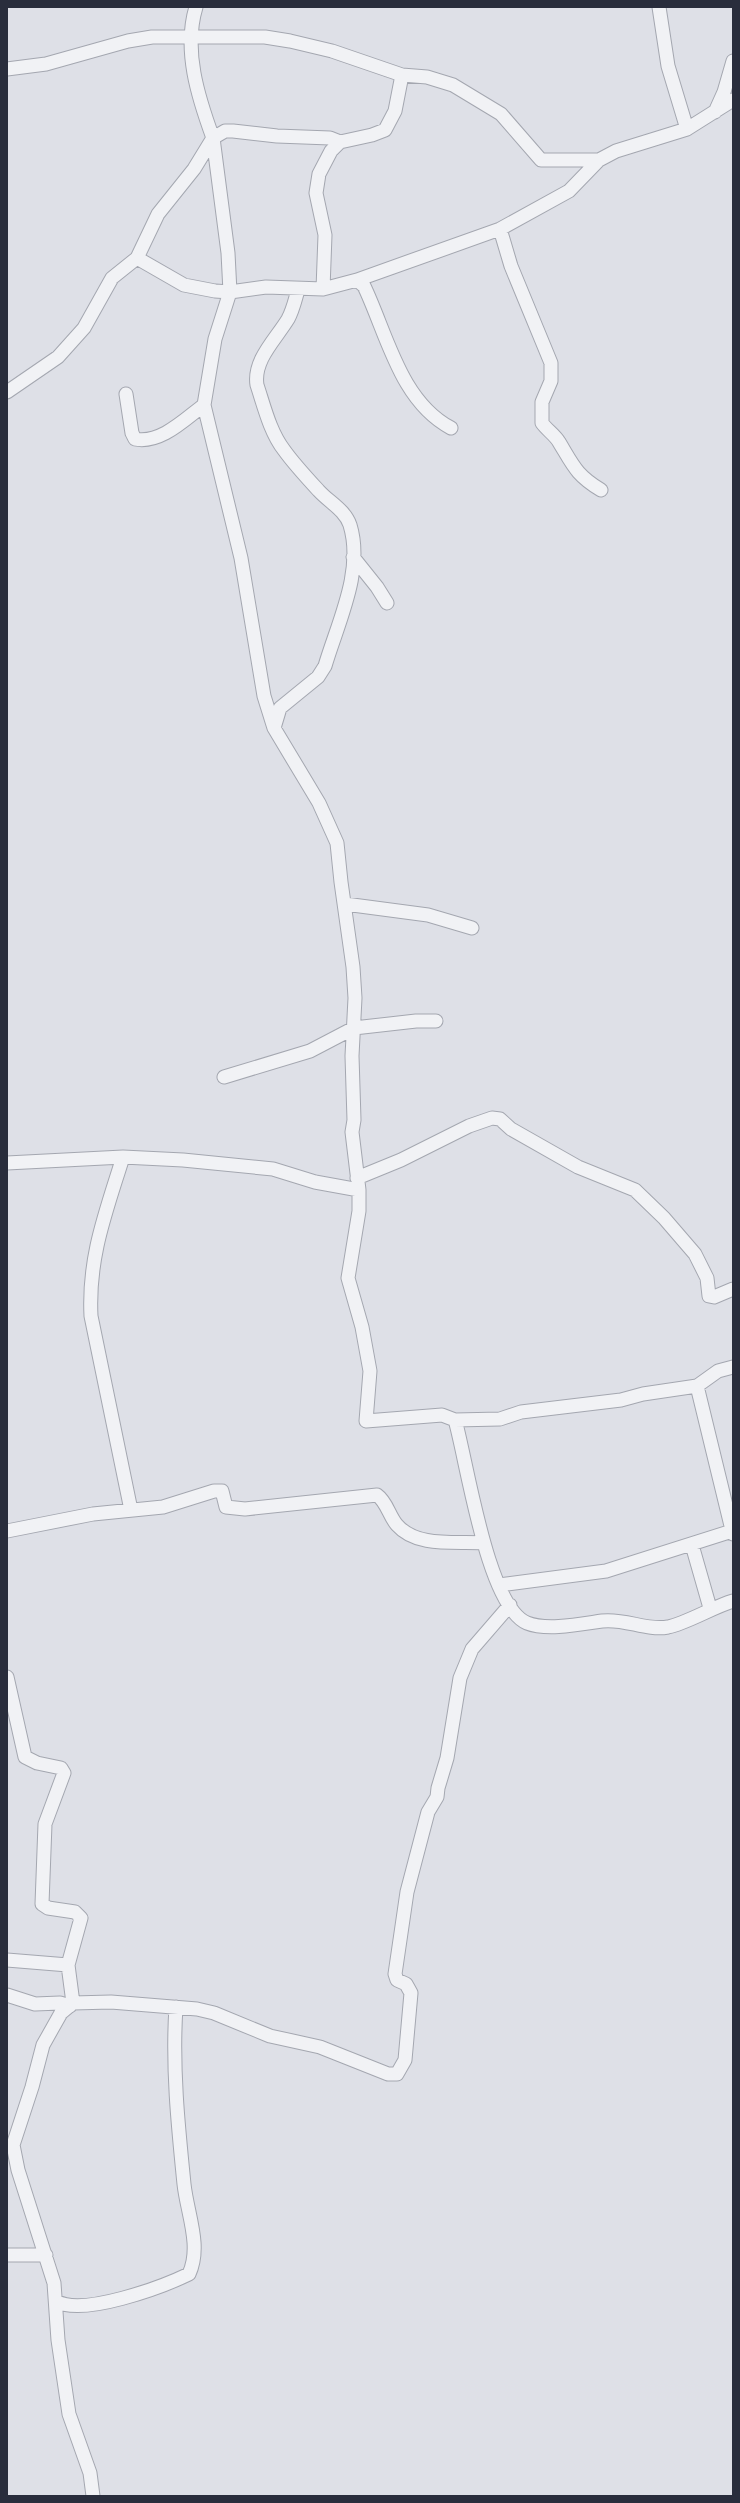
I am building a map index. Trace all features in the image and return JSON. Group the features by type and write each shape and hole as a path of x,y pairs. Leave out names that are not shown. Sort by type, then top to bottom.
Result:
{"street":[{"path":"196,7 192,19 189,48 193,71 213,138 223,202 230,292 215,339 204,405 232,517 262,690 274,728 331,827 337,843 340,882 345,904 353,967 354,1028 352,1132 358,1184 359,1211 348,1278 362,1327 370,1371 366,1421 442,1415 455,1420 500,1418 520,1412 621,1400 643,1394 697,1386 718,1372 733,1367"},
{"path":"659,7 668,66 687,129"},
{"path":"7,69 46,64 152,37 266,37 332,51 402,75 427,77 453,85 489,105 512,125 536,157 541,160 599,160"},
{"path":"714,114 724,92 733,61"},
{"path":"7,392 58,357 84,328 112,278 137,258 166,201 194,169 213,138 225,131 277,136 330,138 340,142 372,136 385,130 395,111 402,75"},
{"path":"137,258 184,285 230,292 266,287 298,290 323,289 357,280 500,230 569,191 599,160 616,151 687,129 714,114 733,100"},
{"path":"323,289 325,235 316,184 331,151 340,142"},
{"path":"500,230 511,266 551,363 551,381 542,402 542,423 559,441 573,466 586,481 601,490"},
{"path":"357,280 364,286 387,347 415,394 438,422 451,428"},
{"path":"274,728 280,708 318,677 325,666 348,596 353,557 350,524 344,513 320,492 282,448 256,377 269,345 292,311 298,290"},
{"path":"126,394 132,433 135,439 141,440 164,434 204,405"},
{"path":"353,557 377,587 387,603"},
{"path":"345,904 428,915 472,928"},
{"path":"224,1077 310,1051 354,1028 416,1021 436,1021"},
{"path":"7,1163 123,1157 273,1169 315,1182 358,1184 401,1160 469,1126 485,1120 500,1119 511,1129 578,1167 635,1190 664,1218 695,1254 707,1278 709,1296 714,1298 733,1289"},
{"path":"123,1157 102,1225 90,1287 91,1316 131,1510"},
{"path":"499,1585 606,1571 732,1533 697,1386"},
{"path":"455,1420 489,1562 510,1605 526,1623 540,1626 575,1626 619,1620 668,1627 710,1608 733,1601"},
{"path":"7,1531 93,1514 162,1507 214,1491 222,1490 226,1507 245,1509 377,1495 382,1498 395,1524 413,1538 484,1543"},
{"path":"692,1545 710,1608"},
{"path":"7,1995 35,2004 60,2003 71,2005 111,2002 176,2007 214,2013 270,2036 320,2047 388,2074 397,2074 405,2060 411,1993 406,1984 397,1980 395,1974 411,1877 428,1812 437,1797 438,1788 447,1758 462,1670 472,1649 510,1605"},
{"path":"7,1676 25,1757 27,1760 61,1768 64,1774 45,1824 42,1904 48,1908 75,1912 81,1918 68,1965 71,2005"},
{"path":"7,1960 68,1965"},
{"path":"71,2005 61,2013 43,2045 32,2087 12,2145 18,2170 54,2283 58,2340 69,2414 90,2473 93,2496"},
{"path":"56,2301 71,2306 93,2305 166,2284 189,2274 193,2266 193,2238 184,2184 173,2048 176,2007"},
{"path":"7,2255 46,2255"}]}
